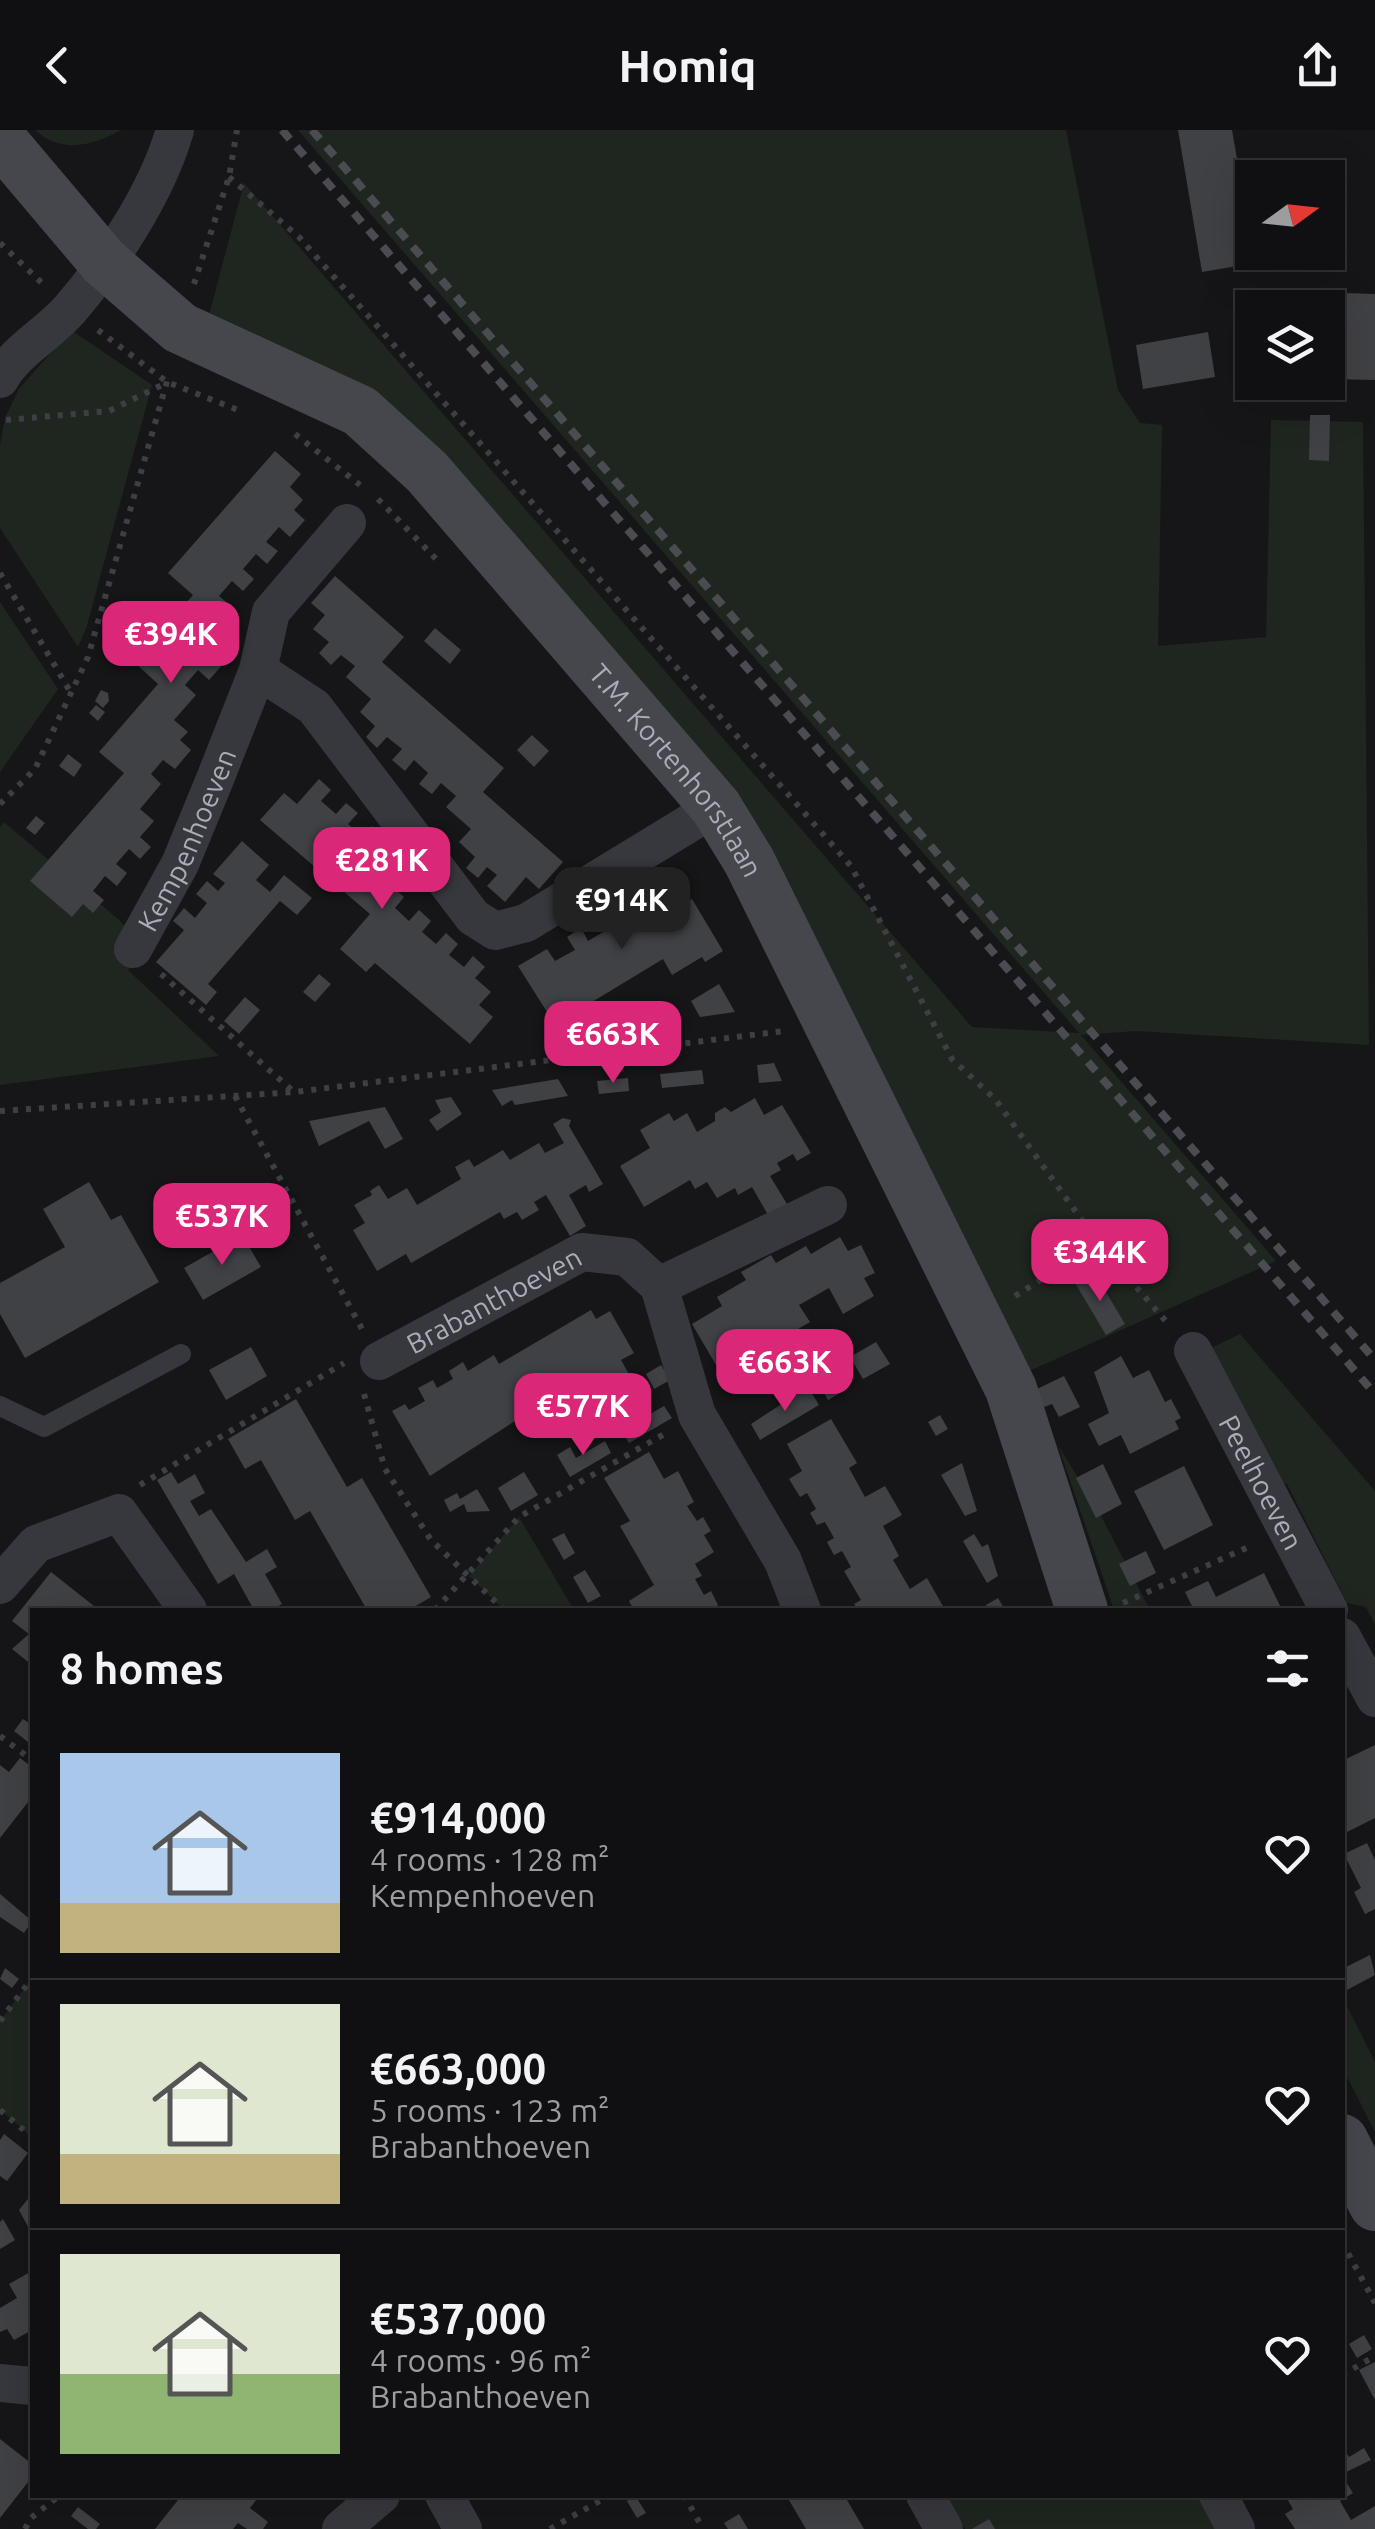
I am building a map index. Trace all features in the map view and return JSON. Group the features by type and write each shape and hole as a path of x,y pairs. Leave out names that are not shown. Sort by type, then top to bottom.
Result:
{"street":[{"path":"0,379 70,310 104,262 166,162 175,130"},
{"name":"T.M. Kortenhorstlaan","path":"0,139 104,262 180,328 360,411 426,472 716,807 749,860 1011,1389 1081,1608"},
{"name":"Kempenhoeven","path":"133,950 180,864 258,670 270,612 347,523"},
{"path":"258,670 314,707 473,917 496,931 526,923 716,807"},
{"path":"801,1608 783,1561 697,1415 659,1286 828,1205"},
{"name":"Brabanthoeven","path":"379,1361 582,1252 626,1257 659,1286"},
{"name":"Peelhoeven","path":"1193,1352 1327,1608"},
{"path":"0,1585 36,1544 119,1512 187,1608"},
{"path":"1345,1642 1375,1698"},
{"path":"1345,2146 1375,2206"},
{"path":"0,2383 30,2386"},
{"path":"341,2529 377,2498"},
{"path":"446,2498 463,2529"},
{"path":"928,2498 944,2529"},
{"path":"1220,2498 1236,2529"}],"lane":[{"path":"0,1406 44,1427 182,1354"}],"path":[{"path":"180,328 228,177 237,130"},
{"path":"0,420 109,411 167,382 254,416"},
{"path":"0,804 35,769 88,658 167,382"},
{"path":"290,430 390,508 443,567"},
{"path":"0,574 72,694"},
{"path":"133,950 295,1092"},
{"path":"776,1014 794,1049"},
{"path":"0,1110 295,1092 785,1031"},
{"path":"235,1096 379,1361"},
{"path":"979,1321 1099,1244 1193,1352"},
{"path":"119,1512 129,1492 348,1360 379,1361"},
{"path":"379,1361 364,1393 384,1468 431,1540 502,1608"},
{"path":"437,1608 518,1517 697,1415"},
{"path":"1113,1608 1286,1530"},
{"path":"0,1736 30,1758"},
{"path":"0,2021 30,1981"},
{"path":"0,2110 30,2135"},
{"path":"1345,2248 1375,2303"},
{"path":"1345,2373 1375,2356"},
{"path":"25,2529 30,2518 56,2498"},
{"path":"550,2529 605,2498"},
{"path":"686,2498 703,2529"}],"shaded area":[{"path":"35,130 121,130 88,143 66,145"},
{"path":"298,130 1066,130 1118,390 1140,423 1162,425 1158,646 1266,637 1271,420 1363,422 1369,1045 1136,1031 1081,1035 1276,1261 1027,1372 944,1202 536,580 209,315 244,183 972,1027 1079,1033"},
{"path":"71,330 152,385 78,647 0,528 0,445 5,418 19,389"},
{"path":"0,602 58,689 0,772"},
{"path":"4,822 118,919 143,946 128,970 219,1056 0,1085 0,827"},
{"path":"1240,1334 1375,1491 1375,1625 1366,1607 1347,1603 1287,1484 1270,1483 1201,1353"},
{"path":"1058,1445 1100,1514 1149,1608 1113,1608"},
{"path":"519,1517 573,1608 502,1608 469,1576"},
{"path":"30,1981 30,2135 0,2110 0,2021"},
{"path":"1345,2002 1375,2062 1375,2132 1345,2073"},
{"path":"948,2498 1213,2498 1231,2529 965,2529"}],"building":[{"path":"1178,130 1232,130 1237,160 1235,266 1202,272"},
{"path":"1345,293 1375,294 1375,380 1345,379"},
{"path":"1208,332 1215,377 1143,389 1136,345"},
{"path":"1310,415 1330,415 1329,461 1309,460"},
{"path":"275,451 301,474 290,487 303,500 294,510 305,520 290,537 279,527 266,542 278,551 267,564 256,554 243,569 254,579 243,591 232,581 219,596 230,605 209,631 222,642 213,653 224,663 209,680 198,670 185,685 196,695 174,720 188,732 180,740 191,750 175,769 163,760 151,774 161,784 140,809 154,821 140,837 151,847 140,859 129,849 116,864 127,873 117,886 105,876 93,891 104,900 93,913 83,904 72,917 30,881 124,773 99,752 158,684 134,662 193,595 168,573"},
{"path":"335,576 404,637 382,662 504,768 483,792 563,862 539,889 526,877 505,902 487,886 497,875 487,867 478,878 466,868 475,857 459,842 471,829 446,807 456,796 441,783 432,794 419,784 428,773 414,760 405,771 392,760 402,749 387,737 377,748 366,737 375,726 360,712 371,699 346,677 355,666 341,655 331,665 319,653 329,642 313,629 325,615 311,603"},
{"path":"435,628 461,650 450,664 424,641"},
{"path":"101,690 108,693 109,701 103,708 95,701"},
{"path":"96,705 105,712 98,721 89,713"},
{"path":"532,735 549,751 534,767 517,750"},
{"path":"68,754 82,765 74,777 59,766"},
{"path":"319,779 331,790 321,801 336,814 346,803 358,813 348,824 363,837 372,826 385,837 375,848 391,862 379,875 404,897 395,908 409,921 419,910 431,921 422,932 436,944 446,933 458,944 449,955 464,967 473,956 485,967 475,978 491,992 479,1005 493,1017 470,1044 375,963 366,972 340,949 370,914 260,820 284,793 297,804"},
{"path":"36,816 45,823 35,835 26,828"},
{"path":"242,841 269,865 256,880 270,892 284,875 312,898 297,915 280,901 208,984 217,992 206,1005 156,962 184,930 173,921 184,908 195,918 207,903 196,894 207,881 218,891 225,883 213,874"},
{"path":"649,887 657,900 667,893 677,909 692,899 723,951 705,962 702,957 672,975 663,959 569,1016 561,1003 547,1012 518,966 547,949 555,961 575,950 567,937 581,928 588,941 605,931 597,918 612,910 619,922 635,913 628,900"},
{"path":"319,974 331,984 315,1002 303,992"},
{"path":"719,984 735,1012 700,1017 691,1001"},
{"path":"245,997 260,1010 239,1034 224,1021"},
{"path":"774,1063 782,1081 759,1083 757,1065"},
{"path":"702,1070 704,1084 662,1088 660,1074"},
{"path":"628,1078 629,1091 599,1094 597,1081"},
{"path":"558,1079 568,1096 515,1105 512,1100 502,1106 492,1090"},
{"path":"451,1097 462,1114 437,1131 429,1120 441,1112 435,1100"},
{"path":"755,1098 764,1115 782,1105 811,1153 797,1161 793,1154 777,1163 781,1170 770,1176 787,1204 768,1215 752,1187 738,1195 735,1188 717,1198 707,1182 695,1189 690,1180 644,1207 620,1166 650,1148 640,1130 669,1113 674,1121 687,1113 697,1132 715,1121 715,1113 725,1107 731,1112"},
{"path":"385,1107 403,1139 385,1149 369,1121 319,1146 309,1121"},
{"path":"563,1118 571,1120 569,1126 603,1184 589,1192 586,1185 569,1195 586,1226 570,1236 546,1195 534,1202 539,1210 522,1220 517,1212 504,1219 500,1212 411,1263 406,1254 377,1271 353,1230 365,1223 354,1205 372,1195 370,1191 379,1185 388,1199 407,1188 417,1205 461,1179 455,1167 469,1159 474,1167 503,1150 510,1160 539,1143 545,1153 564,1143 553,1124"},
{"path":"89,1182 111,1220 121,1215 159,1282 25,1358 0,1314 0,1283 65,1247 43,1209"},
{"path":"242,1235 261,1267 203,1300 184,1268"},
{"path":"840,1237 848,1251 861,1245 875,1273 864,1278 874,1296 843,1314 829,1288 799,1305 810,1322 752,1356 757,1364 726,1382 692,1324 722,1306 717,1297 746,1280 741,1272 771,1255 776,1263 806,1246 811,1254"},
{"path":"1094,1272 1125,1324 1106,1335 1075,1283"},
{"path":"591,1310 596,1319 610,1311 634,1353 621,1360 630,1376 612,1386 607,1378 519,1428 515,1421 430,1476 392,1411 405,1404 409,1410 425,1401 418,1388 433,1380 437,1388 453,1379 449,1371 463,1362 468,1371 494,1355 499,1364"},
{"path":"876,1342 890,1364 863,1379 850,1357"},
{"path":"251,1347 267,1376 226,1400 209,1370"},
{"path":"1121,1356 1133,1378 1149,1370 1165,1402 1171,1399 1181,1418 1175,1421 1179,1429 1130,1454 1121,1435 1099,1446 1088,1424 1109,1413 1094,1372"},
{"path":"661,1365 670,1380 654,1389 646,1374"},
{"path":"837,1371 847,1389 828,1400 818,1382"},
{"path":"1064,1376 1080,1407 1059,1417 1052,1404 1044,1407 1035,1390"},
{"path":"808,1387 819,1405 760,1440 751,1424"},
{"path":"296,1399 347,1487 362,1478 431,1597 412,1608 366,1608 310,1511 295,1520 261,1460 245,1469 228,1439"},
{"path":"664,1406 672,1418 629,1443 621,1431"},
{"path":"940,1415 948,1429 936,1436 928,1422"},
{"path":"831,1419 857,1463 849,1468 865,1497 885,1486 902,1515 883,1526 899,1556 893,1560 910,1589 927,1578 944,1608 857,1608 854,1604 861,1600 844,1571 851,1567 842,1551 834,1555 827,1542 834,1538 825,1522 817,1525 810,1513 816,1509 807,1493 800,1497 789,1479 802,1471 787,1444"},
{"path":"605,1441 611,1453 570,1477 557,1455 570,1447 576,1458"},
{"path":"649,1452 664,1479 678,1471 694,1502 687,1506 697,1521 703,1517 711,1531 704,1535 714,1552 695,1564 702,1576 695,1579 704,1595 711,1591 718,1605 715,1608 633,1608 629,1601 654,1585 620,1526 630,1521 604,1478"},
{"path":"962,1463 977,1511 965,1516 941,1475"},
{"path":"1103,1464 1122,1504 1096,1518 1076,1478"},
{"path":"1184,1466 1213,1525 1164,1550 1134,1491"},
{"path":"171,1472 178,1484 195,1474 205,1493 190,1501 199,1516 211,1509 246,1562 267,1549 277,1567 265,1574 282,1604 275,1608 253,1608 234,1574 218,1584 157,1480"},
{"path":"524,1472 538,1495 511,1511 498,1488"},
{"path":"477,1489 490,1511 467,1512 464,1504 450,1512 444,1500 457,1493 460,1499"},
{"path":"564,1533 575,1553 564,1560 552,1539"},
{"path":"974,1534 982,1547 988,1544 998,1576 987,1583 963,1541"},
{"path":"1146,1551 1156,1573 1130,1586 1119,1564"},
{"path":"585,1570 601,1596 588,1603 573,1577"},
{"path":"51,1572 96,1608 30,1608 30,1663 12,1649 29,1634 12,1621"},
{"path":"1264,1573 1281,1608 1193,1608 1185,1592 1208,1581 1216,1597"},
{"path":"998,1598 1004,1608 988,1608 986,1605"},
{"path":"23,1719 30,1724 28,1742 14,1731"},
{"path":"1375,1745 1375,1818 1345,1833 1345,1760"},
{"path":"20,1758 30,1766 30,1800 0,1838 0,1765 9,1772"},
{"path":"1367,1843 1375,1860 1375,1909 1365,1914 1354,1892 1361,1888 1345,1854"},
{"path":"0,1894 30,1919 30,1924 24,1933 0,1917"},
{"path":"1370,1955 1375,1975 1345,1991 1345,1968"},
{"path":"5,1968 19,1979 12,1988 0,1979"},
{"path":"4,2134 28,2153 7,2181 0,2176 0,2140"},
{"path":"30,2196 30,2230 19,2210"},
{"path":"3,2219 15,2240 0,2249 0,2222"},
{"path":"30,2272 30,2331 14,2340 7,2329 0,2332 0,2308 17,2298 9,2284"},
{"path":"1364,2335 1372,2349 1357,2358 1349,2344"},
{"path":"1375,2362 1375,2400 1359,2370"},
{"path":"0,2439 30,2462 30,2480 0,2518"},
{"path":"1364,2448 1371,2460 1345,2473 1345,2451 1349,2457"},
{"path":"1345,2481 1353,2493 1345,2498"},
{"path":"180,2498 258,2498 250,2508 268,2522 263,2529 247,2529 238,2523 233,2529 155,2529"},
{"path":"788,2498 846,2498 864,2529 806,2529"},
{"path":"1287,2498 1345,2498 1340,2501 1351,2520 1375,2506 1375,2529 1295,2529 1285,2514 1293,2509"},
{"path":"638,2500 646,2513 637,2518 627,2501"},
{"path":"78,2507 100,2524 96,2529 88,2529 71,2516"},
{"path":"739,2514 748,2529 728,2529 724,2523"},
{"path":"989,2519 995,2529 972,2529"}],"railway":[{"path":"282,130 1375,1394"},
{"path":"312,130 1375,1360"}]}
